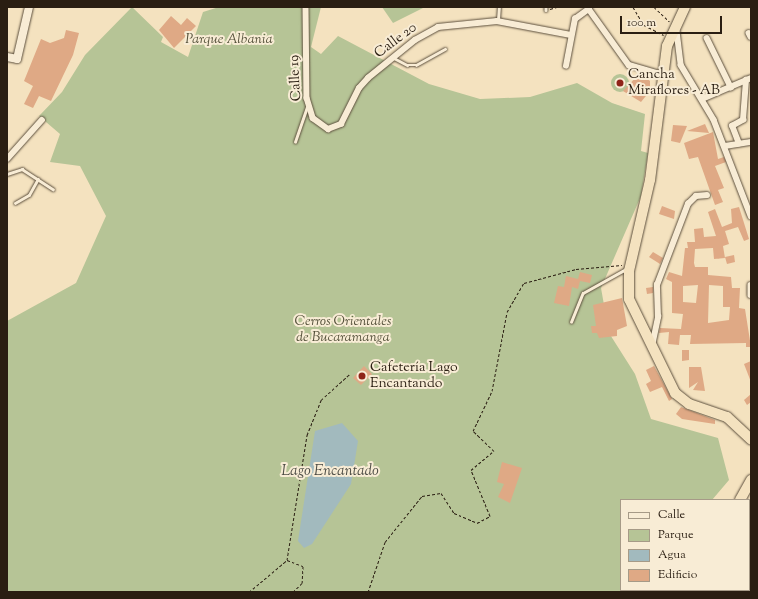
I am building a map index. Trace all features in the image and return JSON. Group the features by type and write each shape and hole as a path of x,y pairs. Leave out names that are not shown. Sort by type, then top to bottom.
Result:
{"highway":[{"path":"684,7 669,37 650,180 627,285 632,309 680,398 693,406 727,417 751,439"},
{"path":"741,499 751,480"}],"street":[{"path":"7,57 17,59 29,7"},
{"name":"Calle 19","path":"306,7 308,104 313,118 320,126 328,130 338,127"},
{"path":"566,66 575,20 591,8 619,56 636,69 649,75 663,75"},
{"name":"Calle 20","path":"338,127 358,88 393,58 427,32 449,24 498,21 571,35"},
{"path":"676,22 678,57 702,99 725,146 751,216"},
{"path":"707,38 731,87"},
{"path":"702,99 749,79"},
{"path":"739,144 732,126 743,120 749,79"},
{"path":"7,159 42,120"},
{"path":"725,146 751,142"},
{"path":"652,347 658,317 657,285 688,204 696,196 707,195"},
{"path":"751,286 751,295"}],"lane":[{"path":"498,21 499,7"},
{"path":"393,58 407,65 416,65 445,49"},
{"path":"295,142 308,104"},
{"path":"7,174 22,169 54,189"},
{"path":"15,203 29,195 38,179"},
{"path":"571,322 583,293 630,266"}],"path":[{"path":"632,7 644,25 669,37"},
{"path":"654,7 676,22"},
{"path":"368,592 385,542 422,496 442,494 454,513 477,523 490,516 471,470 494,451 473,431 492,391 507,312 524,282 576,269 630,266"},
{"path":"249,592 287,560 307,435 321,400 351,373"},
{"path":"287,560 303,566 302,583 293,592"}],"green space":[{"name":"Cerros Orientales de Bucaramanga","path":"132,7 163,37 161,42 188,57 203,12 219,7 321,7 311,47 321,54 338,36 429,84 480,99 530,97 577,83 612,103 645,114 641,151 648,153 641,196 601,288 609,333 635,374 651,419 718,438 729,480 713,499 620,499 620,591 666,592 7,592 7,321 76,283 106,216 80,166 50,162 60,134 39,116 62,92 85,55"},
{"path":"382,7 425,7 393,23"},
{"name":"Cancha Miraflores - AB","path":"616,74 624,74 629,79 627,90 624,92 616,92 611,87 611,79"}],"water":[{"name":"Lago Encantado","path":"342,423 358,441 351,484 312,544 304,548 298,541 315,431"}],"building":[{"path":"171,16 181,25 187,18 196,26 174,48 159,30"},
{"path":"66,30 79,33 73,55 51,101 39,96 33,108 24,104 33,86 24,81 41,39 50,43 64,38"},
{"path":"640,73 650,81 650,91 641,102 623,91"},
{"path":"705,124 709,133 687,131"},
{"path":"673,125 687,126 680,143 671,141"},
{"path":"713,132 718,159 724,157 726,162 715,166 724,188 718,190 723,202 715,205 698,157 689,159 684,143"},
{"path":"662,206 675,211 674,219 659,214"},
{"path":"739,207 749,239 744,241 738,227 725,231 729,244 723,246 725,258 714,259 713,248 695,249 694,263 695,267 708,267 708,275 731,277 732,288 740,288 739,308 745,309 751,347 746,347 746,343 690,344 691,335 680,335 679,345 668,344 669,332 659,333 660,328 681,329 683,314 672,313 672,282 666,279 669,272 682,276 685,248 688,248 687,242 695,242 694,229 703,228 704,237 716,236 708,212 715,209 722,227 732,223 731,209","holes":["698,285 696,303 683,302 683,286","709,285 723,286 723,307 730,307 729,320 708,323"]},
{"path":"653,252 663,258 660,264 649,257"},
{"path":"734,255 735,262 727,264 725,257"},
{"path":"580,272 592,275 590,283 580,281 578,289 572,287 569,306 554,303 558,286 564,287 566,276 578,279"},
{"path":"653,287 653,293 647,294 646,288"},
{"path":"622,298 627,326 617,330 617,336 599,338 597,333 592,333 591,326 596,326 593,305"},
{"path":"682,350 689,350 689,360 682,361"},
{"path":"751,361 751,382 744,364"},
{"name":"Cafetería Lago Encantando","path":"364,366 372,374 361,385 353,378"},
{"path":"654,366 672,399 669,401 662,387 650,392 646,384 651,381 646,370"},
{"path":"689,367 701,367 705,391 693,390 698,382 689,388"},
{"path":"751,394 751,402 747,405 744,400"},
{"path":"681,407 715,420 715,424 682,419 676,414"},
{"path":"502,462 522,468 510,503 498,497 504,484 497,482"}],"place":[{"name":"Cancha Miraflores - AB","path":"620,83"},
{"name":"Cafetería Lago Encantando","path":"362,376"}],"park label":[{"name":"Parque Albania","path":"229,40"}]}
